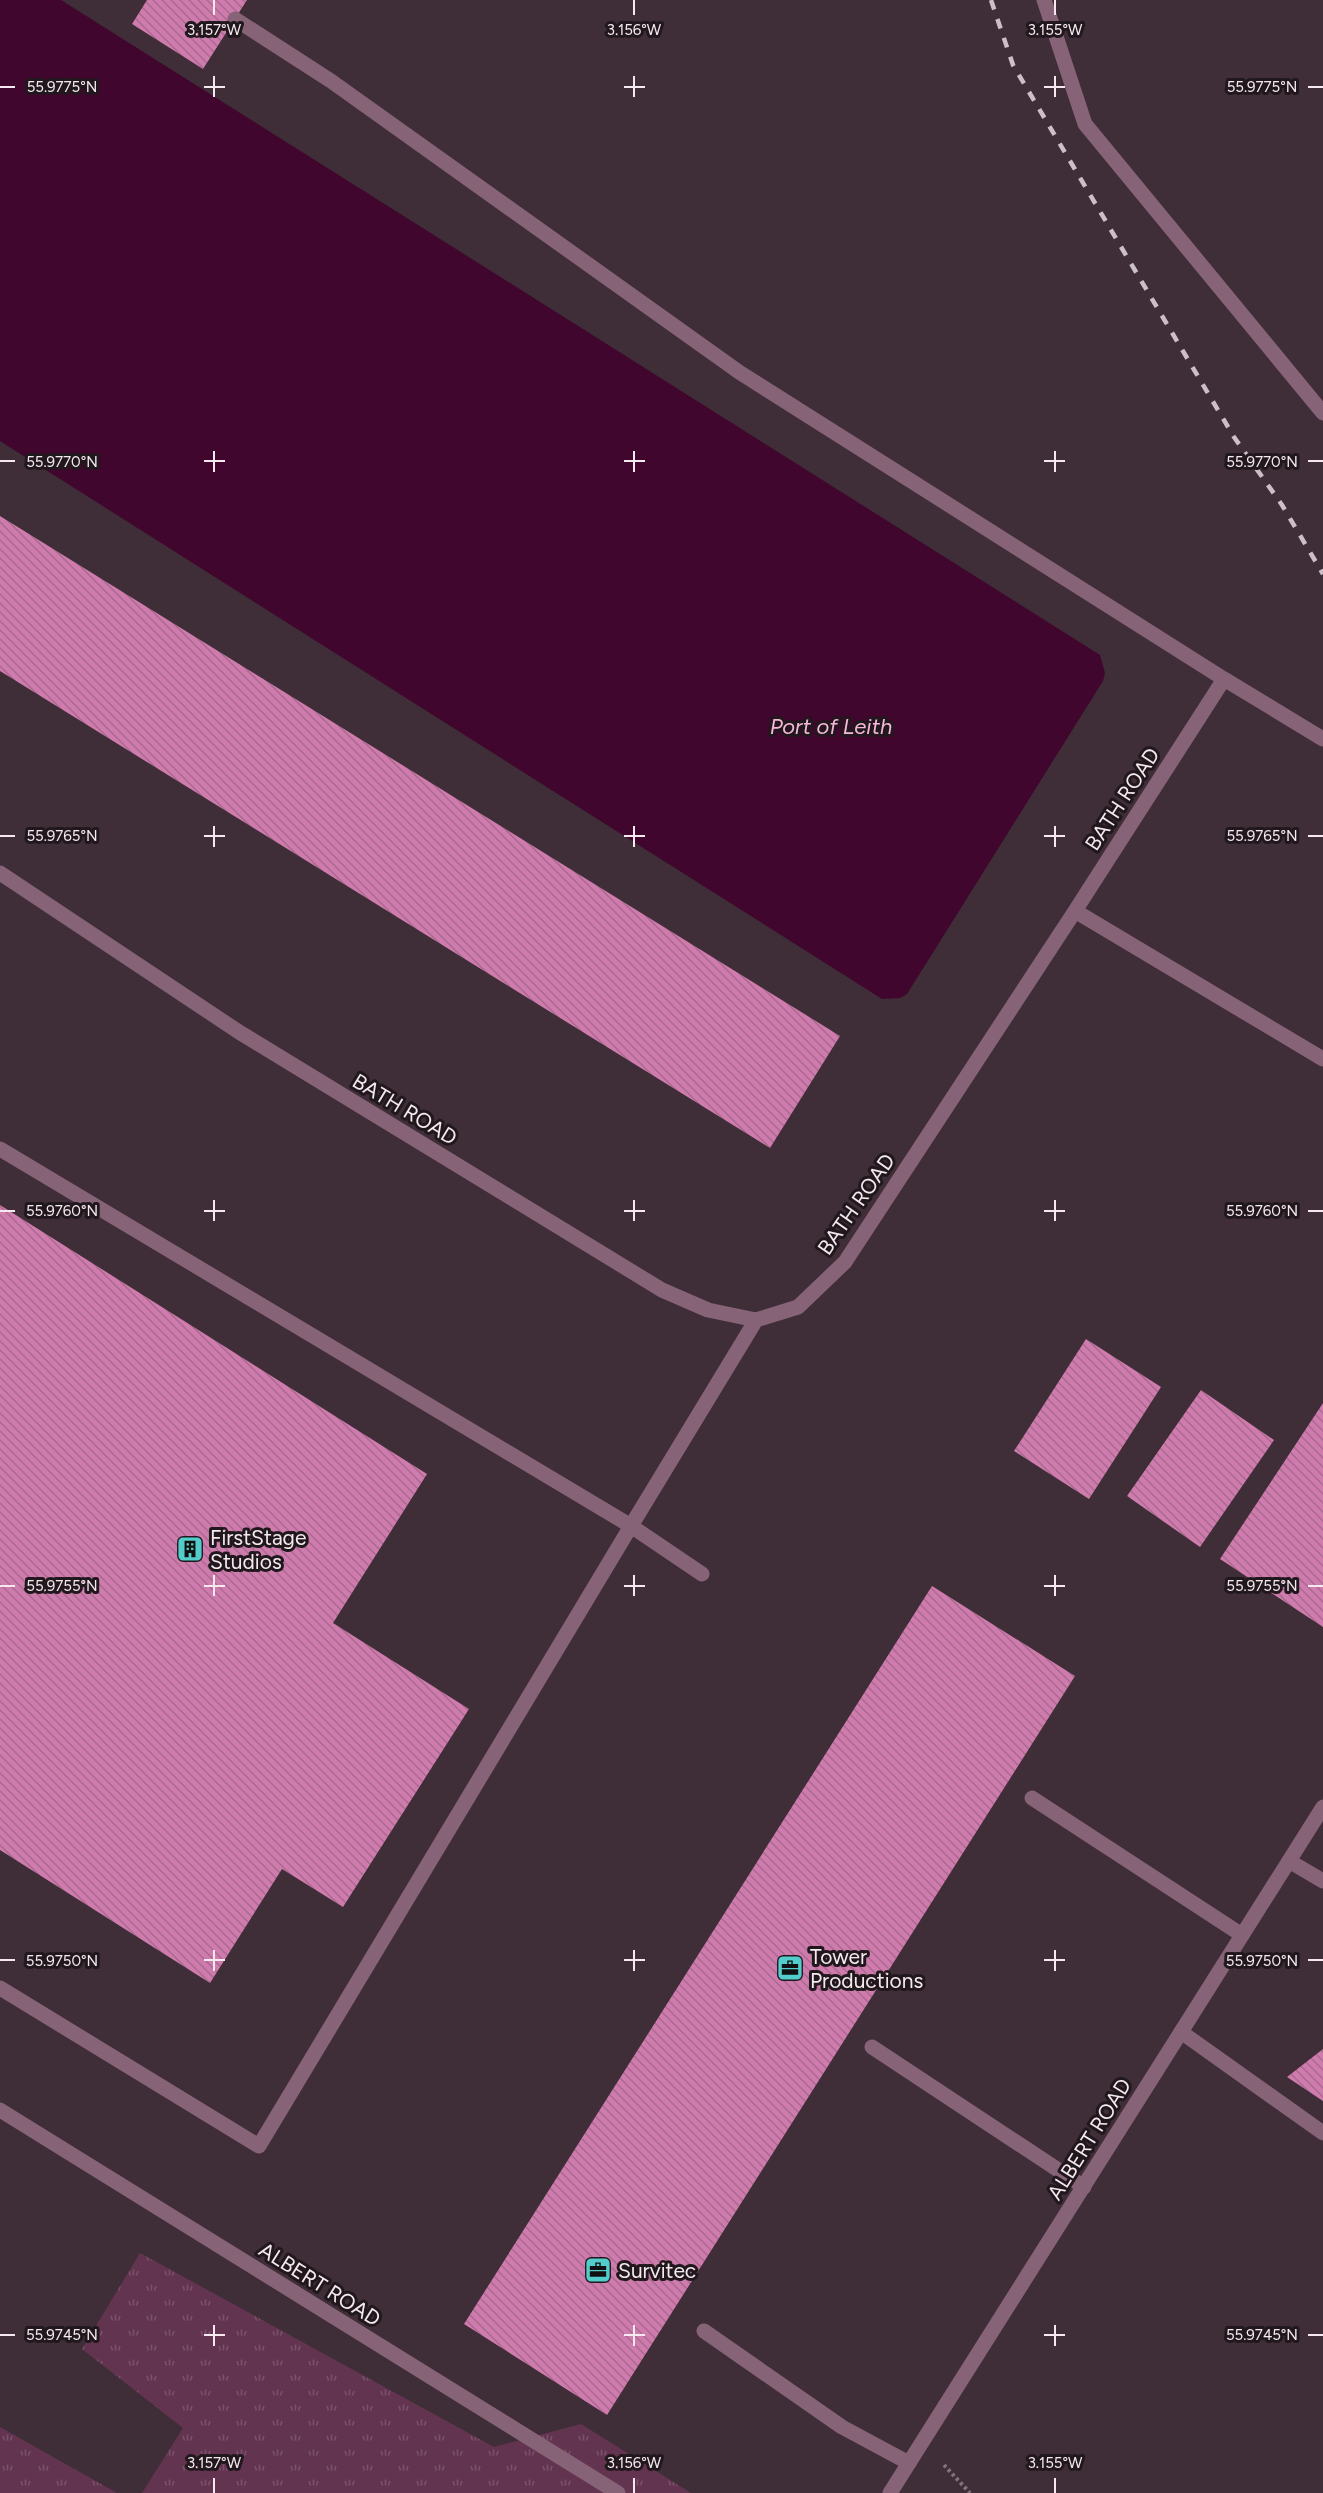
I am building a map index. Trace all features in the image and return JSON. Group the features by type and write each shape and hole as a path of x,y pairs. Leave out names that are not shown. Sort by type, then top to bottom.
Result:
{"street":[{"path":"1044,0 1085,124 1323,413"},
{"path":"235,19 331,81 739,372 1224,680 1323,739"},
{"name":"BATH ROAD","path":"0,873 239,1032 662,1290 708,1310 756,1320 798,1307 845,1262 1224,680"},
{"path":"1075,911 1323,1059"},
{"path":"0,1149 631,1526 702,1574"},
{"path":"0,1988 259,2145 756,1320"},
{"path":"1032,1798 1242,1935"},
{"name":"ALBERT ROAD","path":"890,2493 1323,1807"},
{"path":"1289,1861 1323,1881"},
{"path":"1181,2032 1323,2133"},
{"path":"872,2047 1084,2187"},
{"name":"ALBERT ROAD","path":"0,2110 618,2493"},
{"path":"704,2331 842,2427 909,2463"}],"green space":[{"path":"140,2253 494,2447 581,2424 691,2493 142,2493 183,2428 82,2349"},
{"path":"0,2427 117,2493 0,2493"}],"water":[{"name":"Port of Leith","path":"0,0 61,0 1100,655 1105,673 1103,681 907,994 900,998 882,999 0,441"}],"building":[{"path":"147,0 247,0 203,69 132,24"},
{"path":"0,516 840,1036 770,1148 0,671"},
{"name":"FirstStage Studios","path":"0,1205 427,1474 333,1623 469,1709 343,1907 282,1869 210,1983 0,1850"},
{"path":"1086,1339 1161,1387 1089,1499 1014,1451"},
{"path":"1201,1390 1274,1440 1200,1547 1127,1496"},
{"path":"1323,1403 1323,1627 1220,1559"},
{"path":"932,1586 1075,1676 607,2415 464,2324"},
{"path":"1323,2049 1323,2101 1287,2077"}],"railway":[{"path":"991,0 1013,65 1234,437 1282,505 1323,574"}],"place":[{"name":"FirstStage Studios","path":"190,1549"},
{"name":"Tower Productions","path":"790,1968"},
{"name":"Survitec","path":"598,2270"}]}
